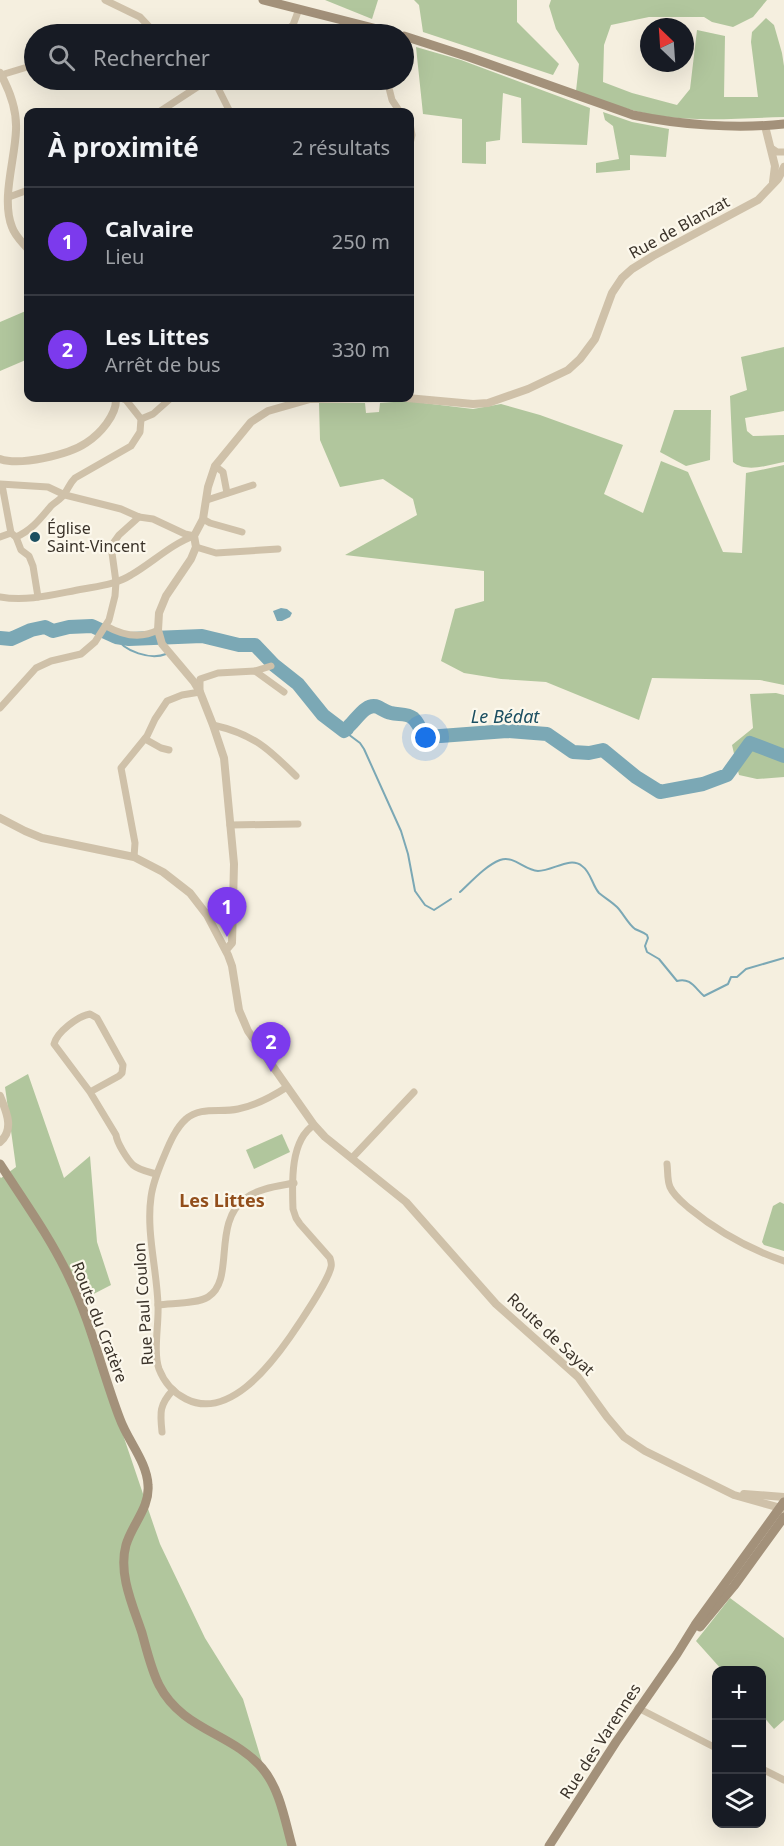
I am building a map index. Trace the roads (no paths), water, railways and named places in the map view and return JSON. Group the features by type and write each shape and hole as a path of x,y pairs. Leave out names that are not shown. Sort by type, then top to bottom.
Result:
{"main road":[{"path":"263,0 350,24"},
{"path":"414,39 633,115 673,122 765,126 784,124"},
{"name":"Route du Cratère","path":"0,1164 50,1241 73,1286 120,1420 145,1470 148,1485 146,1501 127,1542 124,1553 124,1570 129,1593 159,1685 178,1712 239,1749 264,1771 277,1797 292,1846"},
{"name":"Rue des Varennes","path":"549,1846 638,1708 677,1654 734,1586 756,1548 783,1509"}],"street":[{"path":"105,0 140,17 146,24"},
{"path":"293,24 299,9"},
{"path":"24,68 0,74 13,106 16,123 9,197 4,208 12,227 24,244"},
{"path":"164,108 187,90"},
{"path":"219,90 228,108"},
{"path":"390,90 397,108"},
{"path":"765,126 775,166 771,188"},
{"path":"771,148 784,152"},
{"name":"Rue de Blanzat","path":"414,399 473,404 488,403 561,374 575,365 591,346 599,332 612,293 622,278 653,256 752,204 771,188 784,167"},
{"path":"9,197 24,191"},
{"path":"0,459 15,462 27,461 79,447 92,439 109,420 114,412 115,402"},
{"path":"0,537 14,535 34,527 52,505 64,495 75,478 131,446 140,432 141,420 128,402"},
{"path":"141,420 153,414 166,402"},
{"path":"226,950 232,943 234,873 224,758 200,692 160,635 159,613 166,596 191,559 196,547 194,536 203,519 208,486 215,466 251,422 263,413 300,402"},
{"path":"215,466 223,472 227,493"},
{"path":"38,597 33,566 29,556 21,550 14,535 1,485 48,488 64,495 153,519 194,536"},
{"path":"207,500 253,485"},
{"path":"0,708 36,668 45,663 74,657 85,652 104,629 112,610 116,582 112,553 114,542 140,517"},
{"path":"203,519 242,532"},
{"path":"0,597 38,597 116,582 139,570 183,540 194,536"},
{"path":"196,547 216,553 278,549"},
{"path":"104,629 128,634 160,635"},
{"path":"186,674 200,679 218,673 255,671 272,666"},
{"path":"255,671 284,692"},
{"path":"200,679 200,692"},
{"path":"134,857 135,843 121,768 145,739 167,701 182,695 200,692"},
{"path":"213,725 260,742 296,776"},
{"path":"145,739 169,750"},
{"name":"Route de Sayat","path":"0,818 42,838 134,857 163,872 190,893 207,915 226,950 232,966 237,999 248,1031 314,1125 330,1141 399,1195 502,1311 578,1377 624,1437 645,1451 729,1492 783,1509"},
{"path":"231,825 298,824"},
{"path":"90,1092 117,1078 122,1073 123,1065 97,1018 90,1014 80,1018 56,1036 54,1044 90,1092 116,1135 116,1140 123,1152 136,1167 156,1174"},
{"name":"Rue Paul Coulon","path":"173,1390 162,1376 158,1362 158,1305 149,1213 156,1174 179,1127 189,1116 204,1110 243,1108 287,1087"},
{"path":"352,1158 414,1092"},
{"path":"0,1096 9,1123 7,1133 0,1142"},
{"path":"162,1432 162,1406 173,1390 190,1401 206,1404 220,1402 239,1392 264,1369 289,1338 327,1277 332,1266 330,1258 296,1218 293,1209 297,1149 303,1135 314,1125"},
{"path":"668,1164 670,1189 690,1209 711,1225 754,1250 784,1261"},
{"path":"158,1305 201,1300 213,1293 221,1278 227,1225 233,1211 255,1192 294,1183"},
{"name":"Route de Sayat","path":"729,1492 784,1497"},
{"path":"638,1708 712,1745"},
{"path":"766,1770 784,1780"}],"water":[{"path":"281,608 292,613 290,617 277,621 273,611"}],"waterway":[{"name":"Le Bédat","path":"0,638 11,639 31,630 45,627 53,631 69,627 92,626 116,637 129,639 202,636 239,645 255,645 274,665 298,684 323,715 344,731 347,729"},
{"path":"116,637 131,651 153,656 166,654"},
{"name":"Le Bédat","path":"349,726 362,712 374,706 389,713 411,716 427,737 507,731 547,734 573,752 589,753 603,750 636,777 660,792 703,784 727,775 750,743 784,756"},
{"path":"344,731 364,749 401,831 415,891 425,905 434,910 451,899"},
{"name":"Le Bédat","path":"460,892 484,870 500,860 510,859 538,871 567,863 577,863 587,872 599,893 617,907 632,927 647,935 645,946 647,952 659,959 677,981 689,982 704,996 728,984 731,977 737,977 746,969 784,958"}],"place":[{"name":"Église Saint-Vincent","path":"35,537"},
{"name":"Calvaire","path":"227,937"},
{"name":"Les Littes","path":"271,1072"}],"district":[{"name":"Les Littes","path":"222,1200"}]}
